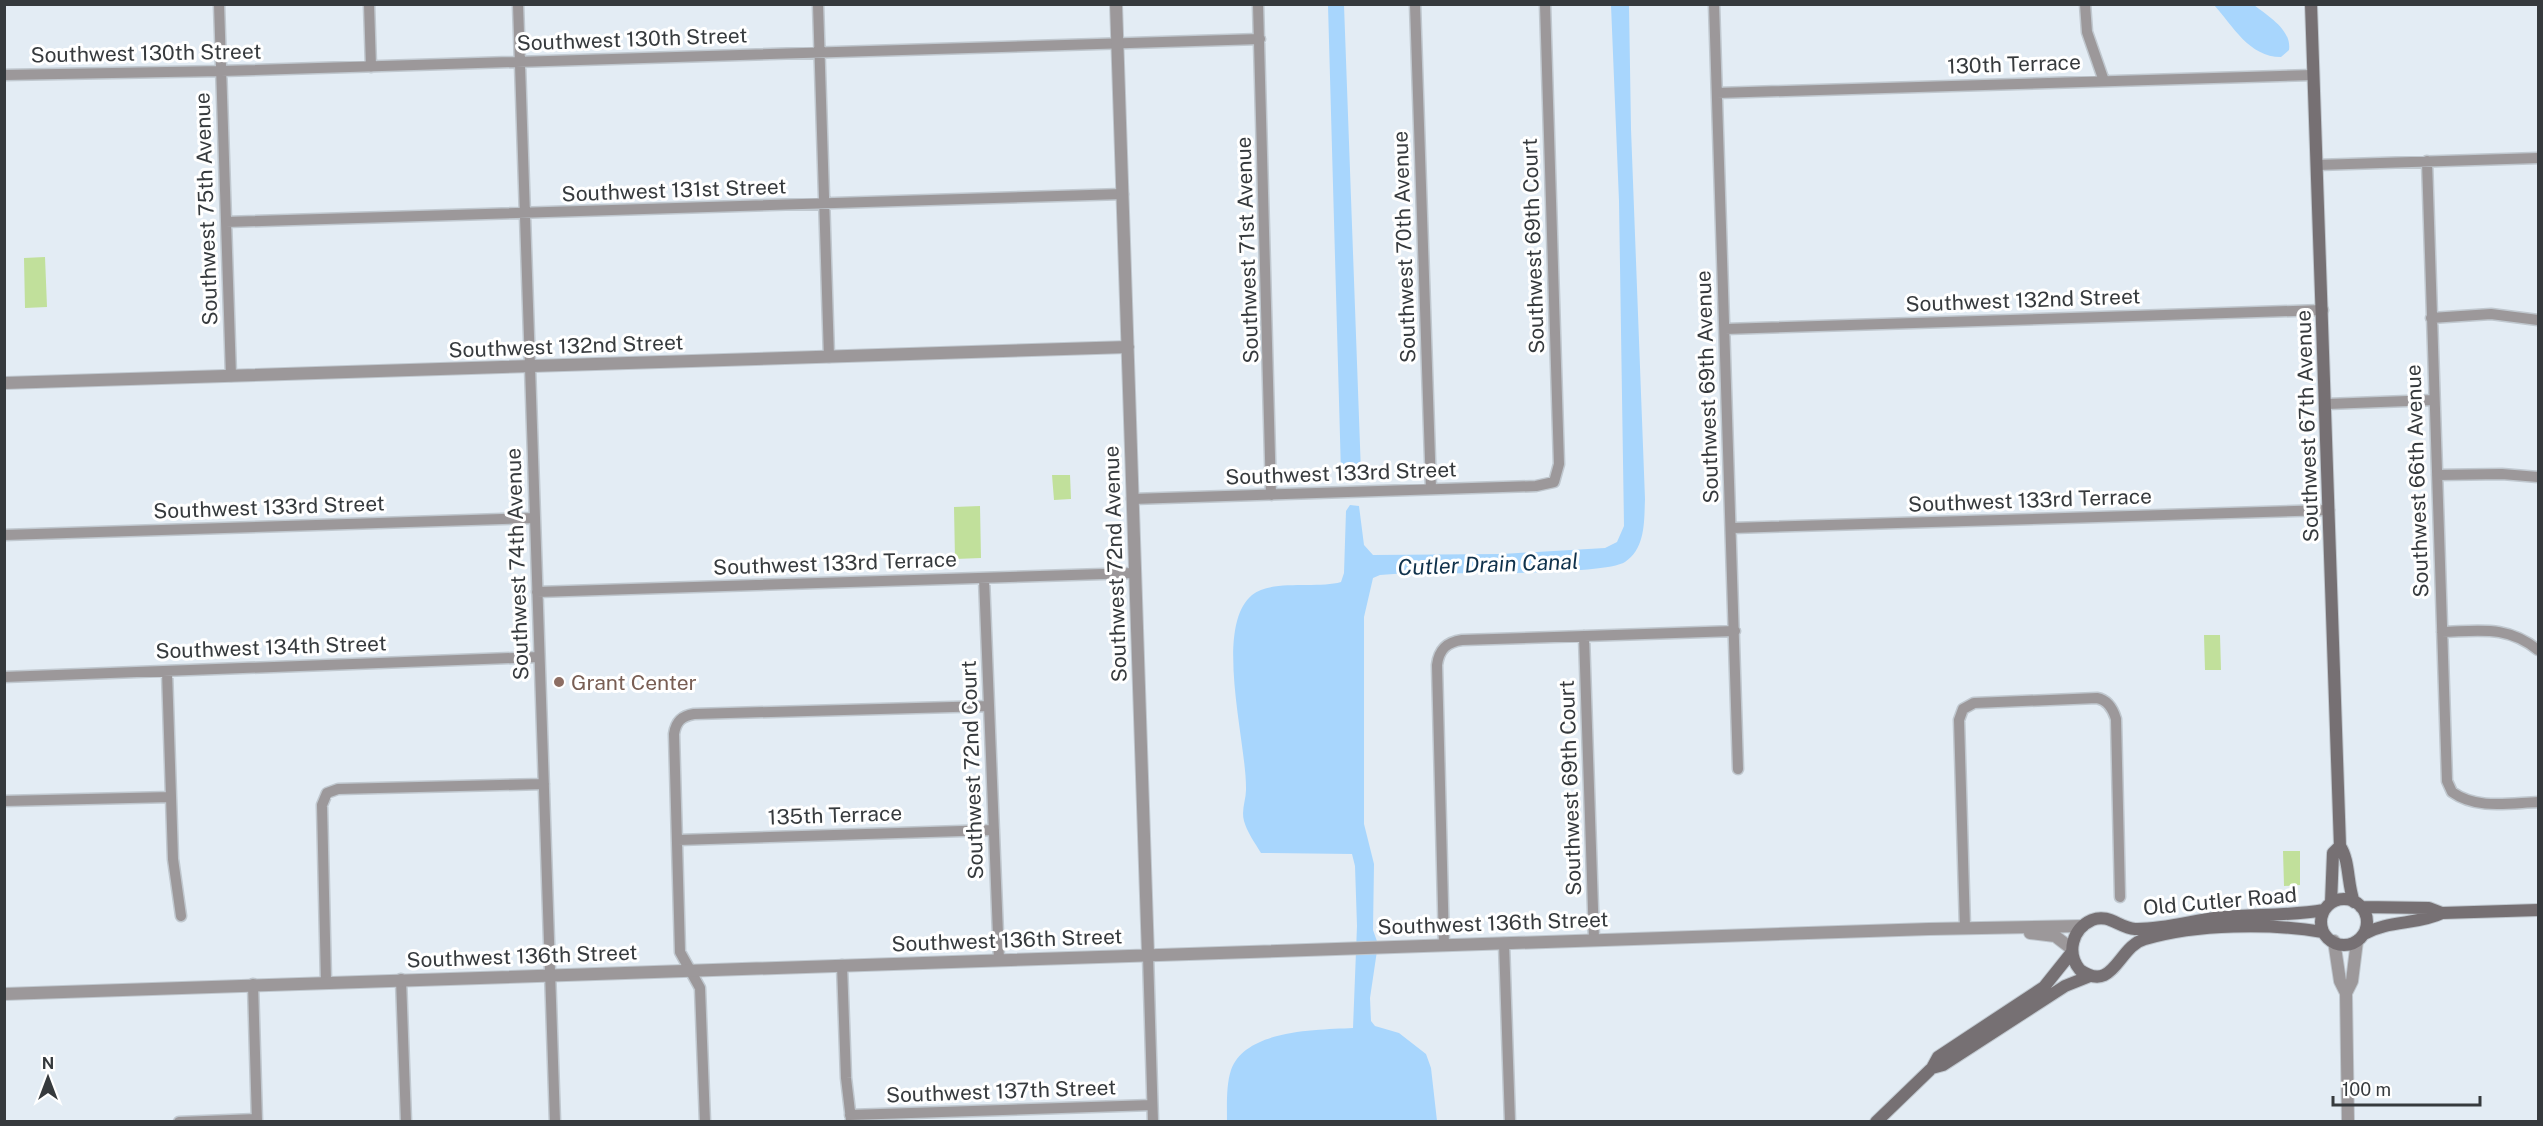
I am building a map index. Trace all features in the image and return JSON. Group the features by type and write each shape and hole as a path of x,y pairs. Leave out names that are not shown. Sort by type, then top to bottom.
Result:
{"main road":[{"name":"Southwest 67th Avenue","path":"2311,4 2327,404 2340,846 2345,854 2349,888 2357,905"},
{"name":"Southwest 67th Avenue","path":"2327,907 2333,853 2340,846"},
{"name":"Old Cutler Road","path":"2083,926 2103,918 2119,926 2140,929 2213,918 2327,907 2341,900 2357,905"},
{"path":"2357,905 2429,908 2442,913"},
{"path":"2357,905 2368,922 2361,938"},
{"name":"Old Cutler Road","path":"1932,1068 1943,1065 2065,986 2090,976 2111,972 2122,955 2140,940 2192,931 2272,927 2323,932 2321,922 2327,907"},
{"path":"2323,932 2334,941 2349,943 2388,924 2431,918 2442,913 2538,910"},
{"path":"1876,1122 1932,1068 1938,1058 1970,1034 2044,987 2072,951 2077,932 2083,926"},
{"name":"Old Cutler Road","path":"2119,926 2122,935 2122,955"},
{"path":"2072,951 2076,966 2090,976"}],"street":[{"name":"Southwest 75th Avenue","path":"219,4 231,376"},
{"path":"369,4 371,67"},
{"name":"Southwest 74th Avenue","path":"518,4 555,1122"},
{"path":"818,4 829,357"},
{"name":"Southwest 72nd Avenue","path":"1116,4 1153,1122"},
{"name":"Southwest 71st Avenue","path":"1258,4 1271,495"},
{"name":"Southwest 70th Avenue","path":"1415,4 1431,489"},
{"name":"Southwest 69th Court","path":"1545,4 1559,464 1558,475 1551,484"},
{"name":"Southwest 69th Avenue","path":"1714,4 1738,769"},
{"path":"2085,4 2087,32 2104,81"},
{"name":"Southwest 130th Street","path":"4,75 371,67 1260,39"},
{"name":"130th Terrace","path":"1717,93 2313,75"},
{"path":"2317,165 2538,158"},
{"name":"Southwest 66th Avenue","path":"2427,161 2449,787 2458,796 2481,803 2538,802"},
{"name":"Southwest 131st Street","path":"226,222 1123,194"},
{"name":"Southwest 132nd Street","path":"1725,329 2323,310"},
{"path":"2431,318 2491,314 2538,320"},
{"name":"Southwest 132nd Street","path":"4,383 1128,347"},
{"path":"2327,404 2434,400"},
{"path":"2437,475 2502,474 2538,477"},
{"name":"Southwest 133rd Street","path":"1132,499 1551,484"},
{"name":"Southwest 133rd Terrace","path":"1732,528 2329,510"},
{"name":"Southwest 133rd Street","path":"4,535 535,518"},
{"name":"Southwest 133rd Terrace","path":"537,592 1135,573"},
{"name":"Southwest 72nd Court","path":"984,578 999,960"},
{"path":"1444,945 1437,665 1442,649 1450,642 1462,640 1735,631"},
{"path":"2442,632 2506,632 2520,637 2538,650"},
{"name":"Southwest 69th Court","path":"1584,636 1594,939"},
{"name":"Southwest 134th Street","path":"4,676 539,657"},
{"path":"167,671 173,859 182,916"},
{"path":"1965,928 1959,720 1963,709 1980,702 2102,699 2111,708 2116,719 2120,897"},
{"path":"705,1122 700,988 680,952 674,734 679,720 700,714 989,706"},
{"path":"326,982 322,805 327,793 338,789 544,784"},
{"path":"4,801 171,797"},
{"name":"135th Terrace","path":"678,840 994,830"},
{"name":"Southwest 136th Street","path":"2012,928 2083,926"},
{"name":"Southwest 136th Street","path":"4,994 1965,928 2012,928 2055,936 2072,951"},
{"path":"2346,993 2352,981 2361,938"},
{"path":"2334,941 2340,981 2346,993 2348,1122"},
{"path":"1504,943 1510,1122"},
{"path":"842,965 846,1078 851,1118"},
{"path":"400,979 406,1122"},
{"path":"179,1122 257,1120 253,984"},
{"name":"Southwest 137th Street","path":"851,1118 1152,1105"}],"green space":[{"path":"45,257 47,307 25,308 24,258"},
{"path":"1052,475 1070,475 1071,499 1054,500"},
{"path":"980,506 981,558 955,559 954,507"},
{"path":"2204,635 2220,635 2221,670 2205,670"},
{"path":"2283,851 2300,851 2300,885 2284,886"}],"water":[{"path":"1328,5 1344,5 1361,473 1359,480 1347,482 1341,473"},
{"name":"Cutler Drain Canal","path":"1611,5 1629,5 1631,129 1645,499 1644,524 1640,541 1632,556 1625,562 1586,570 1520,573 1407,573 1380,575 1373,578 1364,617 1364,824 1374,864 1373,930 1378,944 1370,998 1371,1021 1375,1026 1399,1033 1426,1054 1431,1068 1437,1121 1227,1122 1229,1076 1239,1057 1251,1046 1284,1034 1353,1028 1357,926 1355,866 1352,854 1261,853 1245,825 1243,813 1246,790 1245,769 1233,659 1235,633 1241,611 1252,595 1260,590 1271,587 1341,582 1344,573 1346,511 1350,505 1359,506 1364,545 1373,555 1502,554 1605,548 1617,542 1624,526 1619,201"},
{"path":"2214,5 2254,5 2283,30 2287,36 2289,50 2281,57 2260,52 2235,31"}],"place":[{"name":"Grant Center","path":"559,682"}]}
